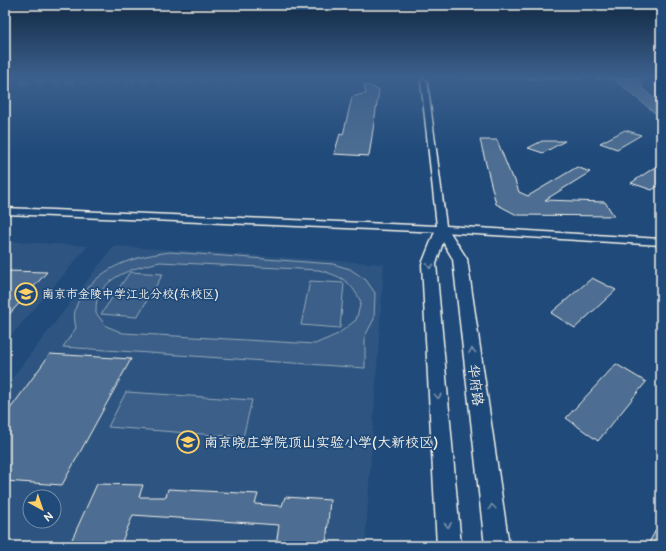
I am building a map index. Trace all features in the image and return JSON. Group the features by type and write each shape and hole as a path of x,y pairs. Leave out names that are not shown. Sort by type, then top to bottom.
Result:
{"street":[{"name":"华府路","path":"427,103 442,229 460,259 497,546"},
{"path":"5,211 442,229 661,242"},
{"name":"华府路","path":"442,229 428,264 450,546"}],"shaded area":[{"path":"642,103 659,103 661,104 661,118"},
{"name":"南京市金陵中学江北分校(东校区)","path":"5,241 88,246 5,343"},
{"name":"南京晓庄学院顶山实验小学(大新校区)","path":"114,246 384,264 365,546 5,546 5,387"},
{"path":"170,252 333,264 350,269 366,280 375,293 374,319 365,336 365,368 63,347 76,328 74,317 76,307 83,294 95,280 114,267 125,262","holes":["160,262 319,270 344,280 353,289 361,302 356,320 338,334 315,344 123,333 106,326 96,313 96,303 98,297 103,289 116,277 133,269"]},
{"path":"130,272 163,274 137,317 101,314"},
{"path":"310,281 344,283 340,328 301,325"},
{"path":"126,392 252,400 243,437 108,427"}],"building":[{"path":"351,103 377,103 369,156 334,154 340,134 343,135"},
{"path":"625,130 641,135 617,149 600,143"},
{"path":"480,140 497,140 519,192 528,196 577,167 590,172 545,200 605,202 614,216 517,215 496,204"},
{"path":"542,141 565,141 543,153 528,148"},
{"path":"661,163 661,184 652,190 631,183"},
{"path":"5,271 47,272 5,319"},
{"path":"592,278 616,290 575,328 551,313"},
{"path":"50,354 131,359 62,485 5,481 5,416"},
{"path":"616,364 646,382 598,441 566,418"},
{"path":"97,484 143,485 139,497 166,497 168,489 258,494 255,504 282,506 285,497 330,500 326,546 276,546 279,525 133,515 120,546 69,546"},
{"path":"661,521 661,546 647,546"}],"place":[{"name":"南京市金陵中学江北分校(东校区)","path":"26,294"},
{"name":"南京晓庄学院顶山实验小学(大新校区)","path":"188,442"}]}
